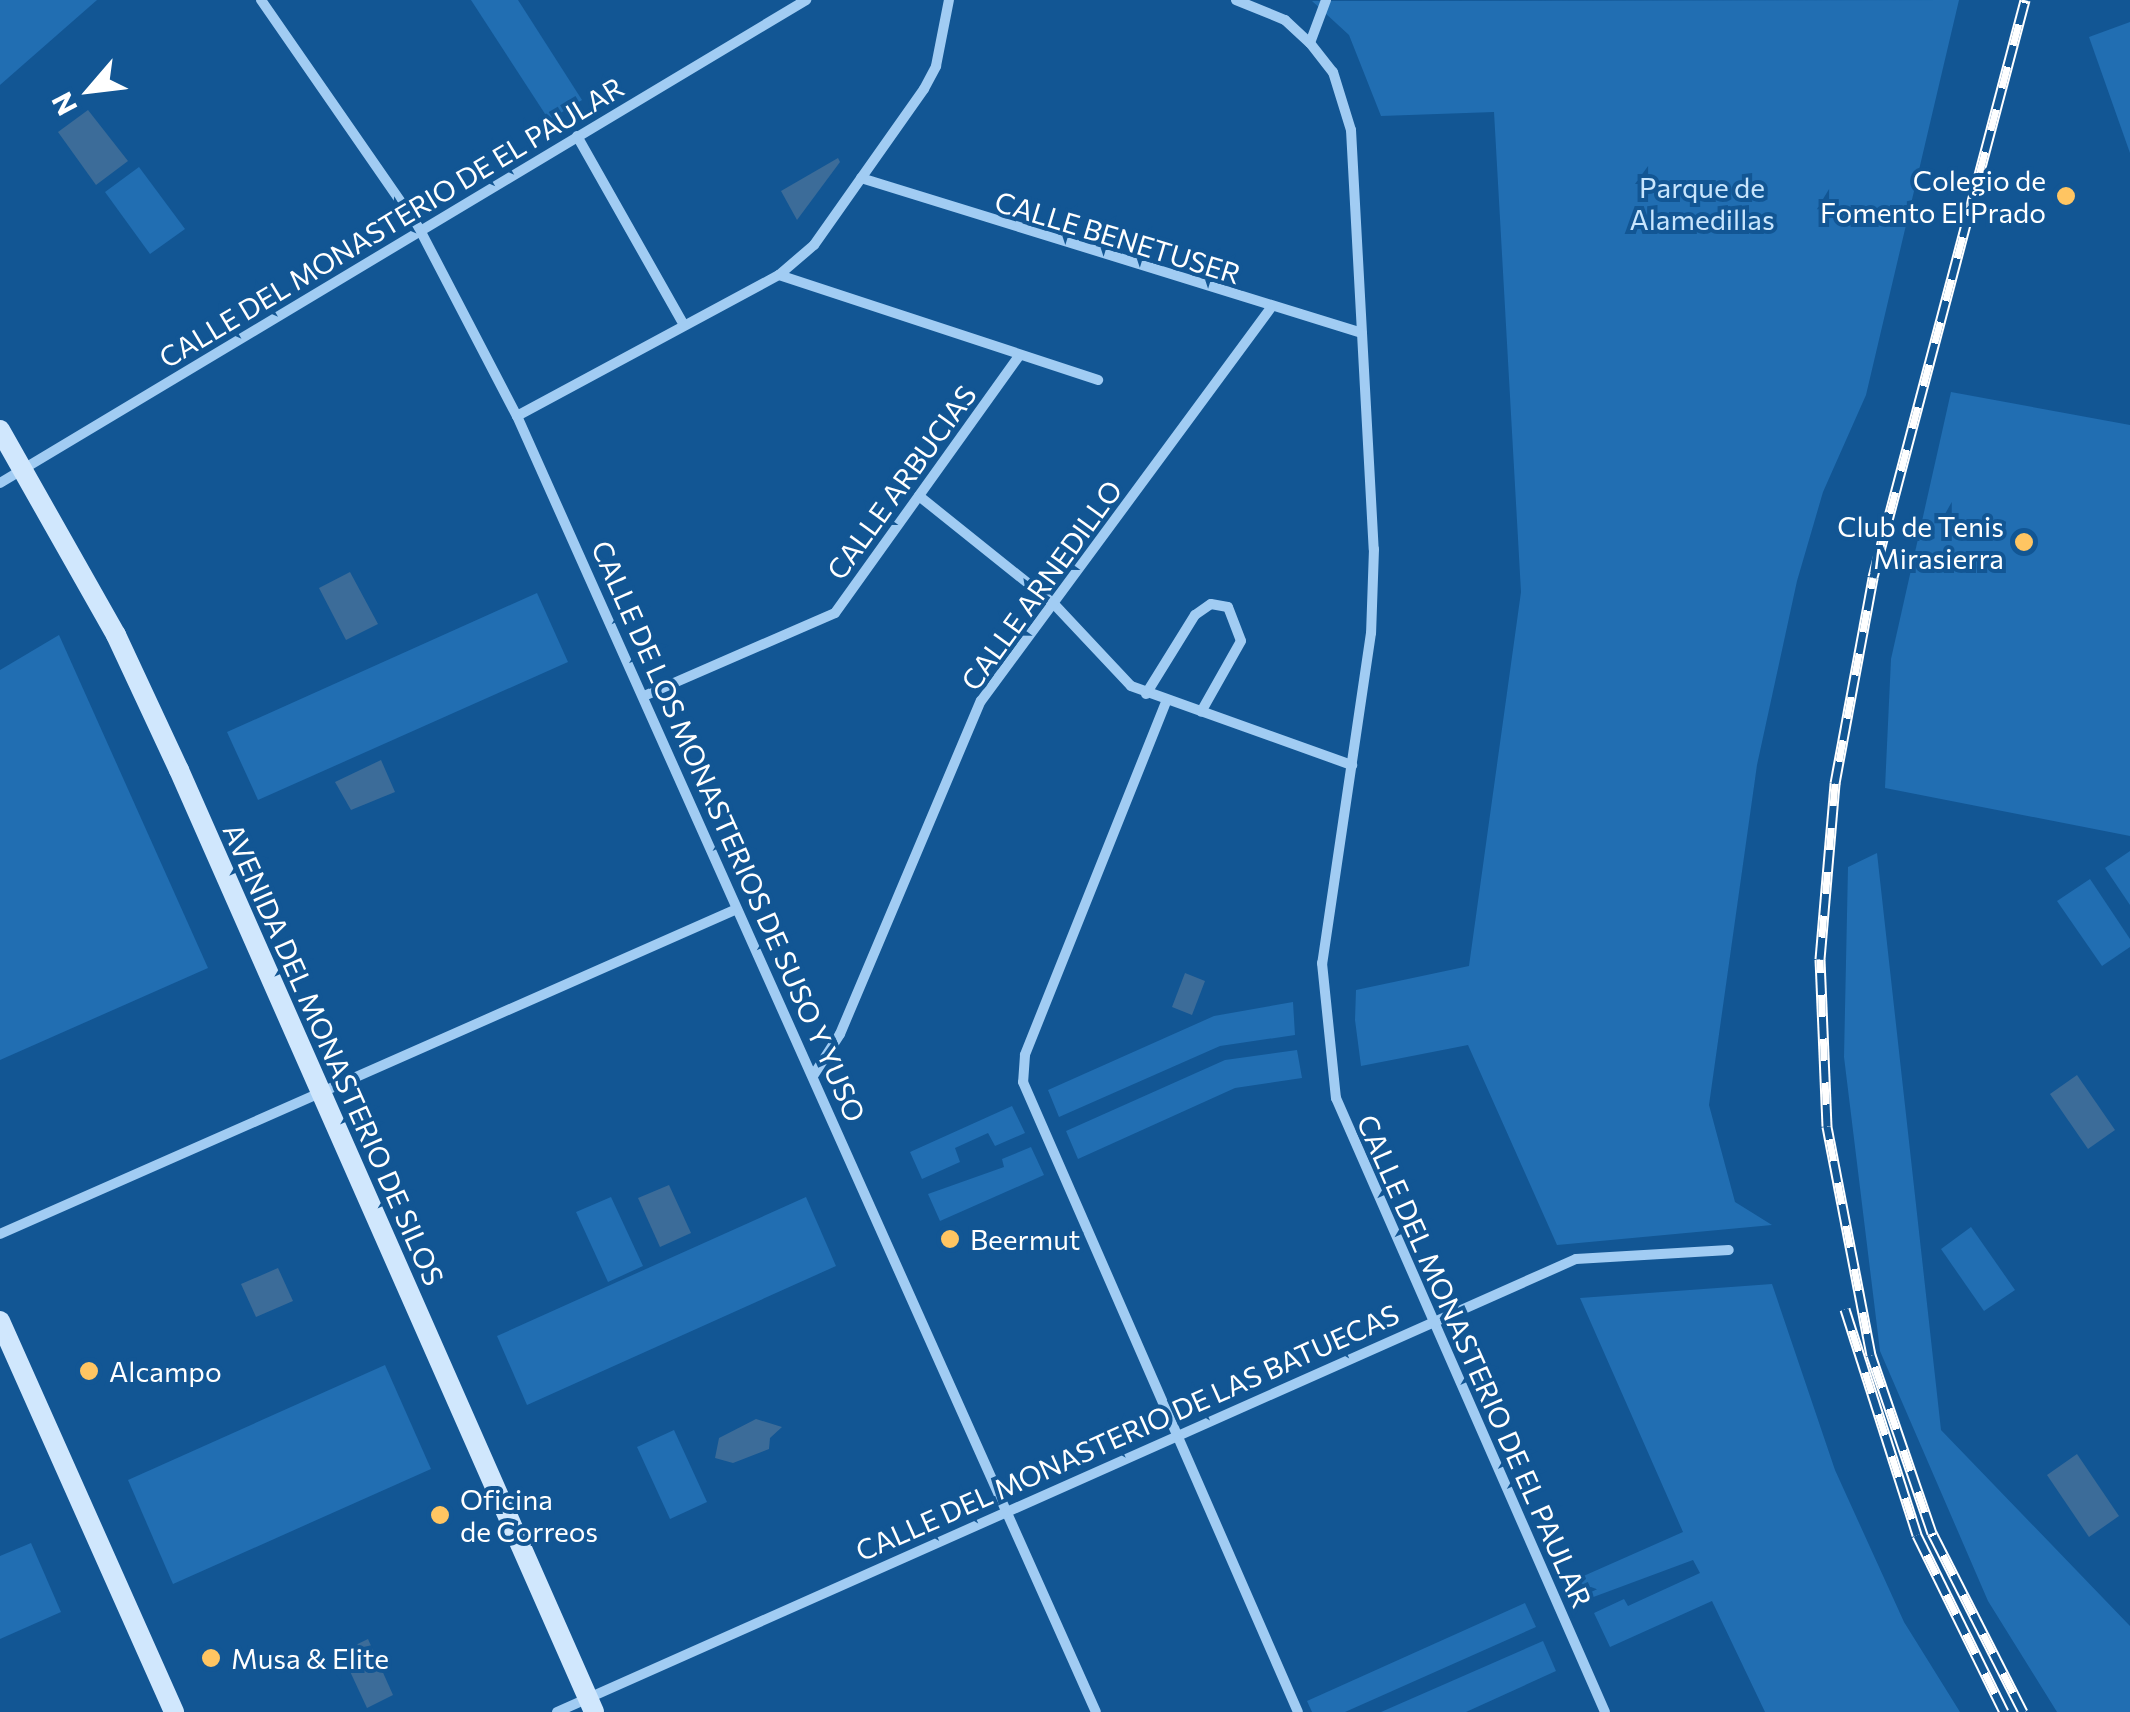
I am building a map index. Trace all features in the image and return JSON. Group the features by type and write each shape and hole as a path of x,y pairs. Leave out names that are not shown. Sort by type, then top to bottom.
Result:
{"street":[{"name":"CALLE DE LOS MONASTERIOS DE SUSO Y YUSO","path":"261,0 420,230 517,416 1096,1712"},
{"name":"CALLE DEL MONASTERIO DE EL PAULAR","path":"0,484 806,0"},
{"path":"517,416 780,275 814,245 936,66 949,0"},
{"name":"CALLE DEL MONASTERIO DE EL PAULAR","path":"1236,0 1285,20 1310,44 1332,72 1351,130 1374,549 1371,633 1322,963 1324,1032 1336,1098 1357,1158 1605,1712"},
{"path":"1310,44 1326,0"},
{"path":"577,136 684,325"},
{"name":"CALLE BENETUSER","path":"861,178 1362,333"},
{"path":"780,275 1098,380"},
{"name":"CALLE ARNEDILLO","path":"814,1076 840,1034 981,700 1272,307"},
{"name":"CALLE ARBUCIAS","path":"644,696 835,613 1020,355"},
{"name":"AVENIDA DEL MONASTERIO DE SILOS","path":"0,430 116,636 324,1092 591,1705"},
{"path":"918,496 1054,604 1131,686 1166,702 1352,765"},
{"path":"1146,694 1194,615 1211,604 1228,607 1241,641 1201,712"},
{"path":"1166,702 1022,1071 1298,1712"},
{"path":"0,1234 736,909"},
{"name":"CALLE DEL MONASTERIO DE LAS BATUECAS","path":"558,1712 591,1705 1175,1433 1576,1259 1729,1250"},
{"path":"0,1322 174,1712"}],"green space":[{"path":"0,0 97,0 0,85"},
{"path":"471,0 518,0 582,100 549,120"},
{"name":"Parque de Alamedillas","path":"1959,0 1866,395 1823,492 1797,581 1757,765 1709,1105 1735,1202 1772,1225 1557,1245 1468,1045 1361,1066 1356,990 1469,966 1521,592 1494,112 1381,116 1349,35 1312,1"},
{"path":"2130,22 2130,153 2089,37"},
{"path":"139,167 185,229 150,254 105,192"},
{"name":"Club de Tenis Mirasierra","path":"1951,392 2130,425 2130,836 1885,788 1891,659"},
{"path":"537,593 568,662 258,800 227,732"},
{"path":"59,635 208,968 0,1060 0,670"},
{"path":"2130,851 2130,905 2105,868"},
{"path":"1877,853 1941,1430 2130,1626 2130,1712 2057,1712 1988,1601 1880,1351 1844,1057 1848,867"},
{"path":"2090,879 2130,939 2130,947 2102,966 2057,901"},
{"path":"1293,1002 1295,1035 1220,1046 1059,1117 1048,1090 1214,1016"},
{"path":"1297,1050 1302,1078 1235,1088 1078,1159 1066,1131 1225,1060"},
{"path":"1012,1106 1025,1133 995,1146 988,1133 955,1148 960,1162 922,1179 910,1152"},
{"path":"1031,1147 1044,1175 940,1221 928,1194 1004,1167 1002,1159"},
{"path":"611,1197 643,1266 608,1282 576,1212"},
{"path":"806,1197 836,1266 527,1405 497,1336"},
{"path":"1971,1227 2015,1290 1984,1311 1941,1249"},
{"path":"1772,1284 1835,1470 1904,1622 1960,1712 1765,1712 1712,1601 1610,1647 1594,1613 1624,1599 1628,1606 1700,1573 1693,1560 1588,1599 1579,1578 1683,1532 1580,1298"},
{"path":"385,1365 431,1469 173,1584 128,1480"},
{"path":"674,1430 707,1502 670,1519 637,1447"},
{"path":"31,1543 61,1612 0,1639 0,1556"},
{"path":"1525,1603 1536,1627 1345,1712 1312,1712 1307,1701"},
{"path":"1543,1641 1556,1671 1466,1712 1381,1712"}],"shaded area":[{"path":"88,110 128,161 96,185 58,132"},
{"path":"838,158 840,162 797,220 781,191"},
{"path":"350,572 378,624 346,640 319,588"},
{"path":"381,760 395,792 351,810 335,782"},
{"path":"1185,973 1205,981 1192,1015 1172,1007"},
{"path":"2077,1075 2115,1130 2088,1149 2050,1094"},
{"path":"669,1185 691,1233 660,1247 638,1198"},
{"path":"278,1268 293,1301 256,1317 241,1284"},
{"path":"756,1419 782,1427 770,1438 769,1449 733,1463 715,1458 719,1438"},
{"path":"2077,1454 2119,1516 2089,1537 2047,1475"},
{"path":"368,1639 393,1695 367,1708 341,1652"}],"railway":[{"path":"2023,1712 1932,1533 1871,1355 1827,1126 1820,959 1835,783 1873,577 2025,0"},
{"path":"1845,1309 1917,1535 2004,1712"}],"place":[{"name":"Colegio de Fomento El Prado","path":"2066,196"},
{"name":"Club de Tenis Mirasierra","path":"2024,542"},
{"name":"Beermut","path":"950,1239"},
{"name":"Alcampo","path":"89,1371"},
{"name":"Oficina de Correos","path":"440,1515"},
{"name":"Musa & Elite","path":"211,1658"}]}
